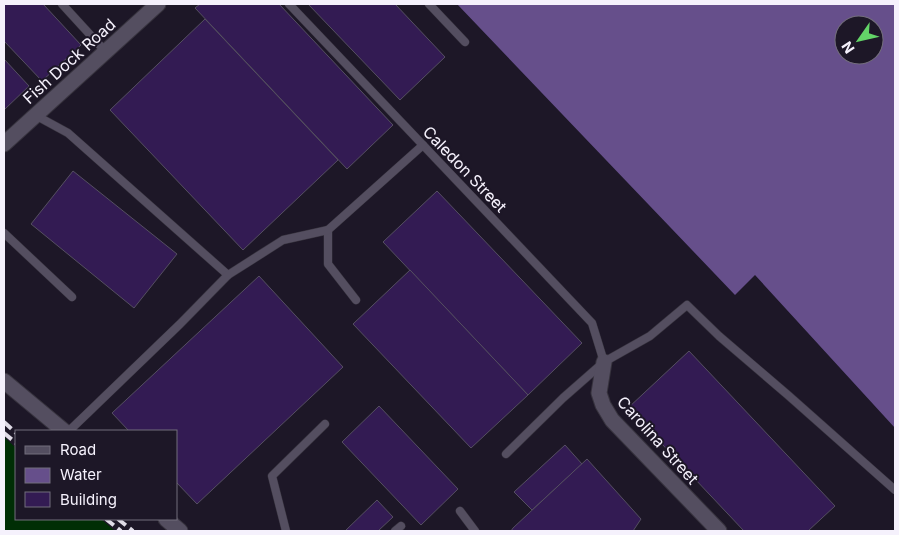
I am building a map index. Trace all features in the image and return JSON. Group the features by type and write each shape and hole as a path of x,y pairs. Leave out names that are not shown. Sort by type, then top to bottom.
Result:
{"street":[{"name":"Fish Dock Road","path":"4,144 158,4"},
{"name":"Carolina Street","path":"604,362 599,393 602,405 612,420 719,531"},
{"path":"4,381 63,430"},
{"path":"167,520 180,531"}],"lane":[{"path":"62,4 105,51"},
{"name":"Caledon Street","path":"289,4 592,323 604,362"},
{"path":"429,4 465,42"},
{"path":"35,115 68,133 228,275"},
{"path":"70,430 228,275 283,240 328,230 423,145"},
{"path":"328,230 328,264 356,300"},
{"path":"4,233 72,297"},
{"path":"506,454 563,398 604,362 650,336 686,306 895,490"},
{"path":"286,531 272,476 325,424"},
{"path":"460,511 475,531"}],"green space":[{"path":"4,437 15,447 15,520 102,520 115,531 4,531"}],"water":[{"path":"457,4 895,4 895,428 755,275 735,295"}],"building":[{"path":"4,4 43,4 81,45 42,81 4,41"},
{"path":"200,4 279,4 393,125 347,169 195,8"},
{"path":"308,4 395,4 445,57 400,100"},
{"path":"205,19 338,160 243,250 110,110"},
{"path":"4,59 29,86 4,110"},
{"path":"73,171 177,254 134,308 31,224"},
{"path":"437,191 582,343 528,395 383,242"},
{"path":"410,270 528,395 471,448 353,324"},
{"path":"259,276 343,367 197,504 178,484 178,430 128,430 112,413"},
{"path":"689,351 835,506 808,531 744,531 628,408"},
{"path":"379,406 458,489 421,525 342,442"},
{"path":"565,445 582,464 532,510 514,492"},
{"path":"587,459 641,519 633,531 511,531 513,528"},
{"path":"377,500 393,517 378,531 345,531"}],"railway":[{"path":"4,422 15,432"},
{"path":"4,433 15,442"},
{"path":"107,520 121,531"},
{"path":"119,520 133,531"}]}
